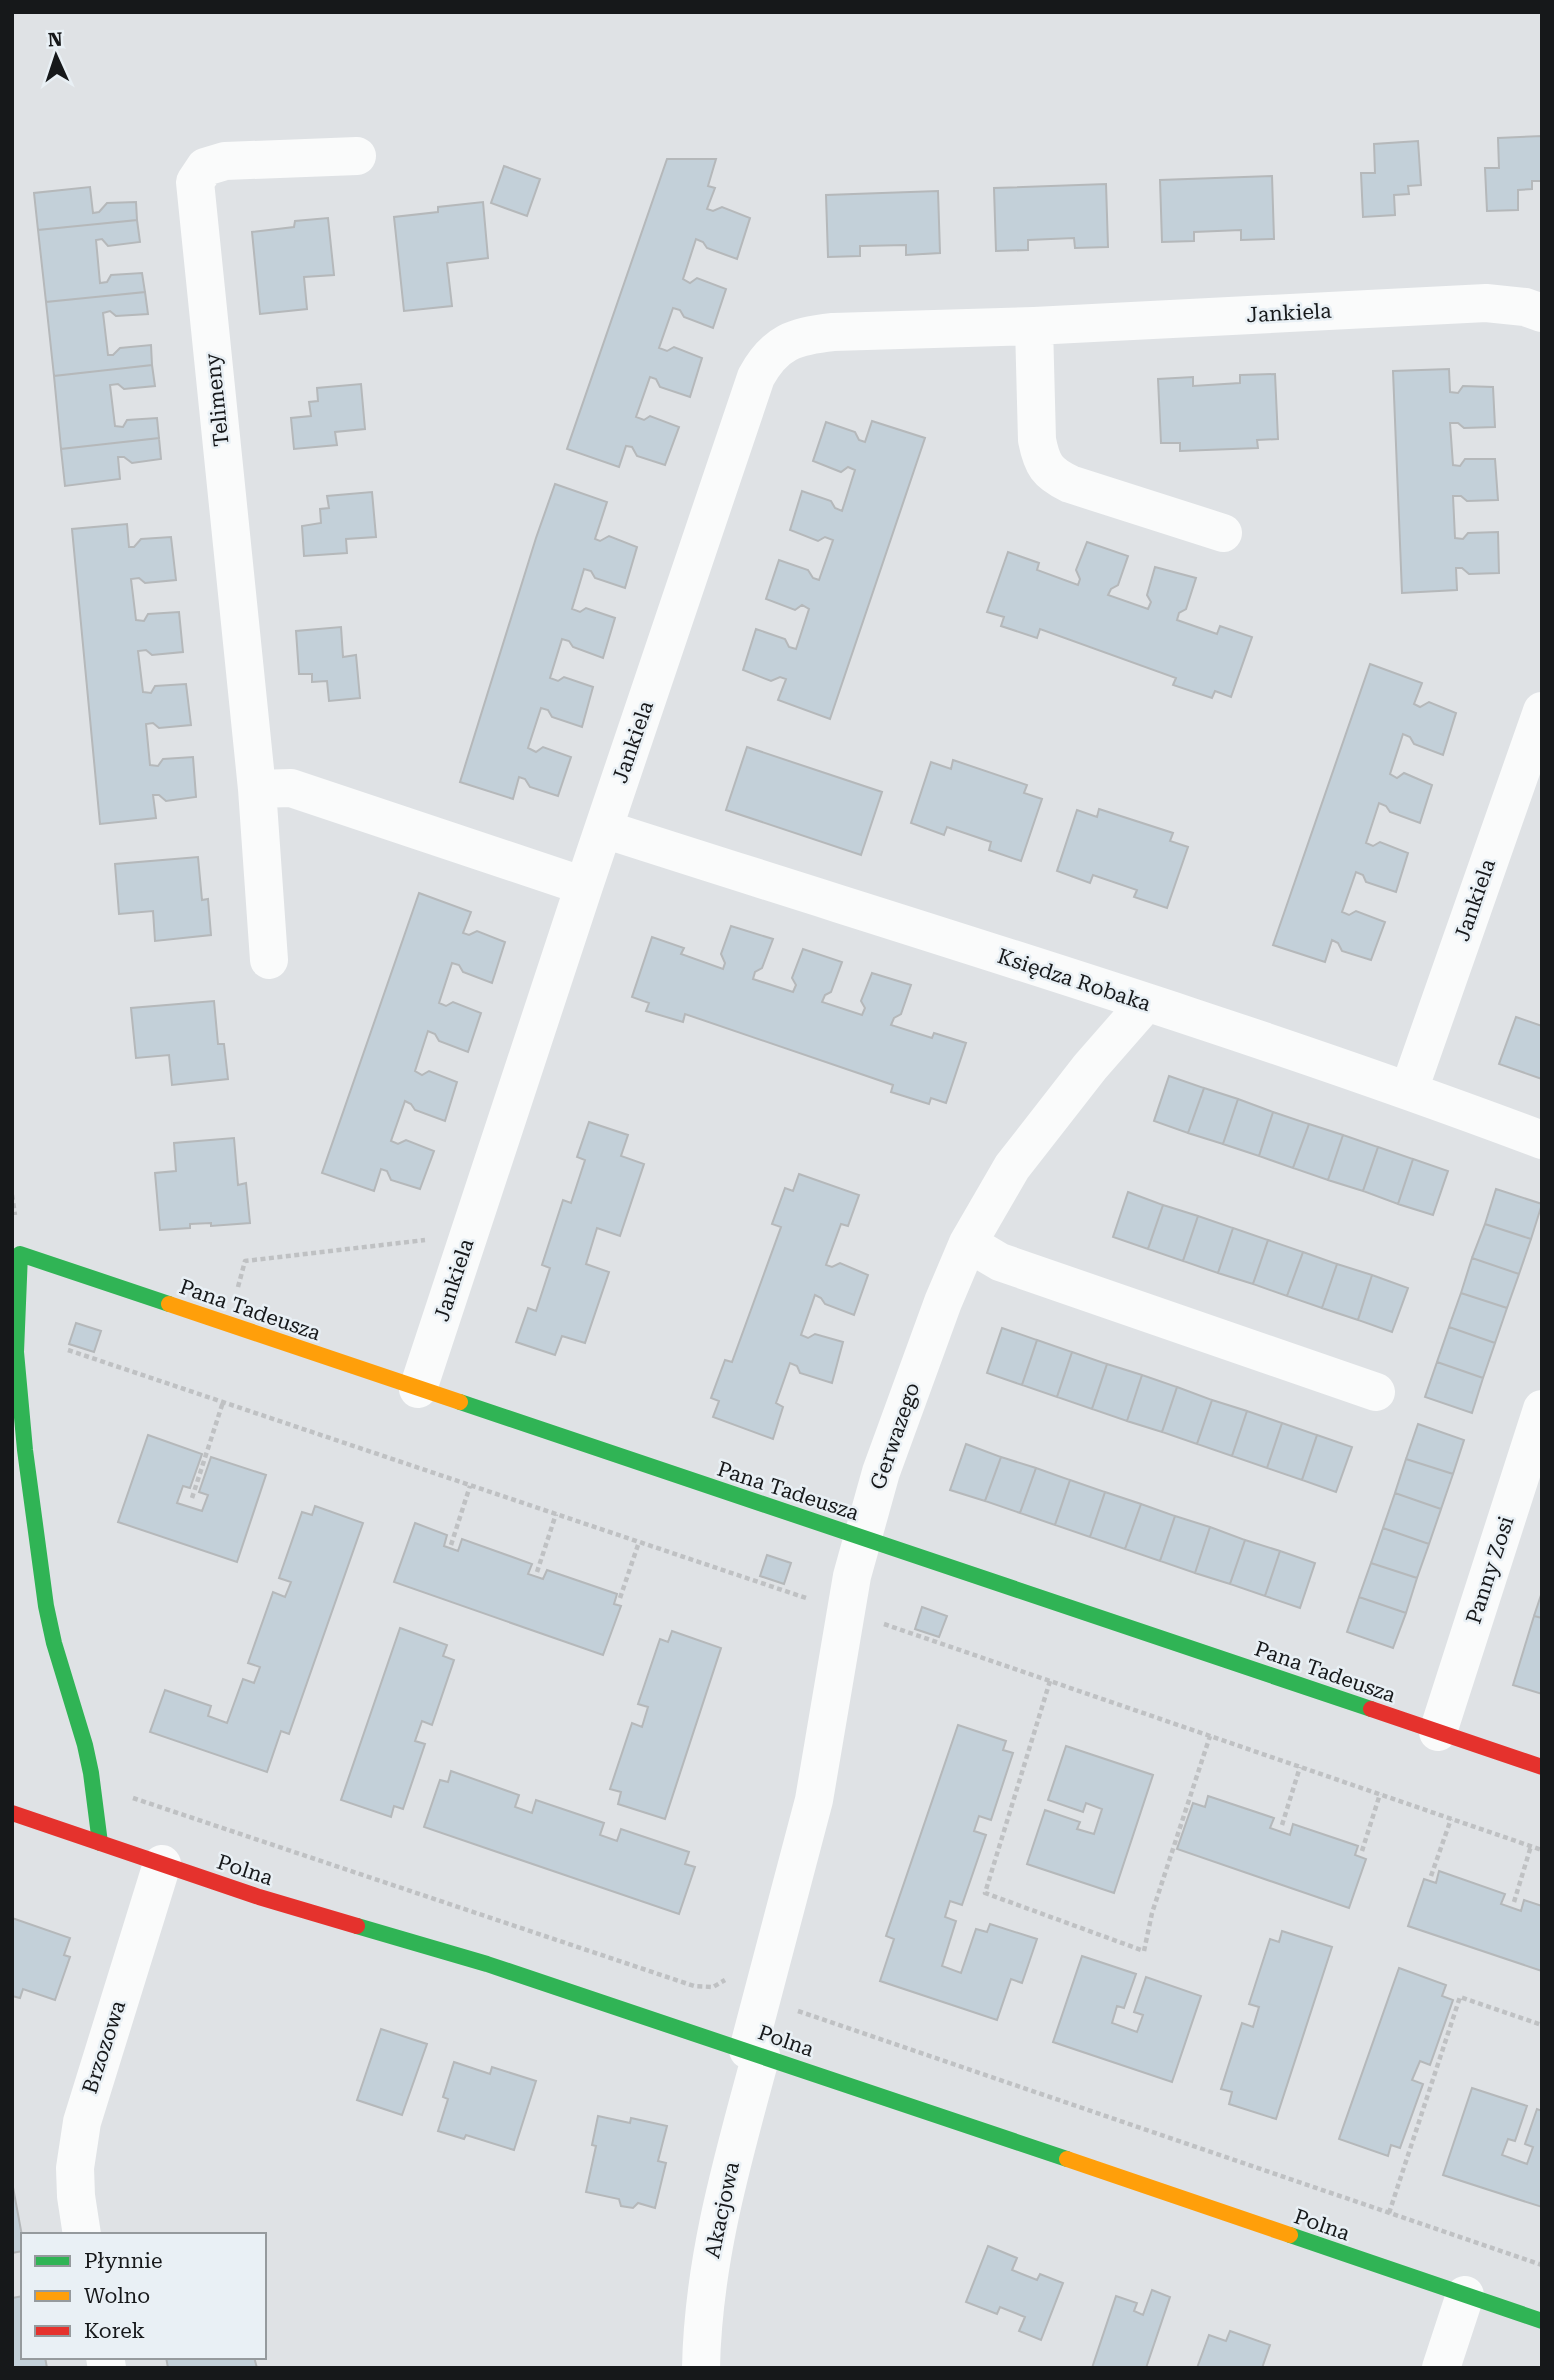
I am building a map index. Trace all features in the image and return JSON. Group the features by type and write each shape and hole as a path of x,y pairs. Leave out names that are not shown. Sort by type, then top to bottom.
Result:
{"street":[{"name":"Telimeny","path":"269,960 257,789 195,182 205,167 225,161 357,156"},
{"name":"Jankiela","path":"418,1389 756,377 765,360 776,348 810,334 1034,326 1486,303 1525,307 1542,313"},
{"path":"1034,326 1037,440 1046,468 1057,478 1070,484 1223,533"},
{"name":"Jankiela","path":"1409,1090 1542,710"},
{"path":"257,789 290,788 584,886"},
{"name":"Księdza Robaka","path":"604,829 1409,1090 1542,1140"},
{"name":"Gerwazego","path":"754,2052 814,1800 845,1610 862,1538 895,1431 943,1302 968,1243 1012,1167 1090,1067 1146,1003"},
{"path":"968,1243 1000,1262 1376,1392"},
{"name":"Pana Tadeusza","path":"100,1843 91,1773 46,1606 28,1476 16,1352 20,1254 1542,1767"},
{"name":"Panny Zosi","path":"1438,1732 1542,1409"},
{"name":"Polna","path":"12,1813 258,1897 476,1960 754,2052 1542,2320"},
{"name":"Brzozowa","path":"82,2233 75,2168 82,2122 162,1864"},
{"name":"Akacjowa","path":"701,2368 706,2290 716,2225 754,2052"},
{"path":"1441,2368 1465,2295"}],"path":[{"path":"228,1325 245,1261 432,1239 464,1250"},
{"path":"192,1498 223,1402"},
{"path":"451,1545 470,1486"},
{"path":"537,1572 556,1514"},
{"path":"620,1598 639,1542"},
{"path":"1050,1681 985,1893 1144,1951 1152,1913 1210,1736"},
{"path":"1282,1825 1300,1767"},
{"path":"1362,1851 1380,1794"},
{"path":"126,1796 694,1986 713,1987 727,1979 736,1979"},
{"path":"1431,1877 1451,1819"},
{"path":"1514,1902 1531,1846"},
{"path":"1389,2213 1460,1997 1542,2025"},
{"path":"794,2007 799,2012 1542,2266"}],"building":[{"path":"1542,136 1542,181 1532,181 1532,189 1518,190 1518,210 1487,211 1485,168 1499,168 1498,138"},
{"path":"1418,141 1421,185 1408,186 1409,194 1394,195 1395,215 1363,217 1361,173 1375,173 1374,144"},
{"path":"667,159 716,159 708,186 715,188 707,209 713,211 722,207 750,218 737,259 707,248 703,242 696,239 683,279 690,283 697,278 726,289 713,328 684,317 680,310 673,308 659,348 667,351 674,347 702,358 690,397 660,387 656,379 650,377 636,417 644,420 650,416 679,427 665,465 637,456 632,447 626,446 619,467 567,449"},
{"path":"504,166 540,179 527,216 491,203"},
{"path":"1272,176 1274,239 1241,240 1241,230 1194,232 1194,241 1162,242 1160,180"},
{"path":"1106,184 1108,247 1075,248 1074,238 1028,240 1028,250 996,251 994,188"},
{"path":"90,187 93,213 99,212 107,203 136,202 137,220 38,230 34,193"},
{"path":"938,191 940,253 906,255 906,245 860,246 860,256 828,257 826,195"},
{"path":"483,202 488,258 447,263 452,306 404,311 394,217 438,212 438,207"},
{"path":"328,218 334,275 304,277 307,309 260,314 252,232 294,227 295,221"},
{"path":"137,220 140,242 108,246 102,239 96,240 100,283 107,282 111,275 142,273 145,292 46,302 38,230"},
{"path":"145,292 148,314 116,316 110,311 103,313 108,355 113,355 120,348 151,345 152,365 54,376 46,302"},
{"path":"152,365 155,386 124,389 118,384 110,385 115,426 123,427 127,420 157,418 159,438 61,449 54,376"},
{"path":"1449,369 1450,392 1458,393 1463,386 1493,387 1495,427 1464,428 1458,423 1450,423 1453,465 1460,466 1465,459 1495,459 1498,500 1467,501 1461,496 1453,496 1455,538 1463,539 1468,533 1498,532 1499,573 1469,574 1462,568 1456,568 1457,590 1402,593 1393,371"},
{"path":"1275,374 1278,439 1257,440 1258,448 1180,451 1180,443 1161,443 1158,379 1193,377 1193,386 1240,383 1240,375"},
{"path":"361,384 365,429 335,432 337,445 294,449 291,418 311,416 309,402 318,401 317,388"},
{"path":"872,421 925,438 830,719 778,700 786,679 780,677 771,681 743,670 756,629 785,639 789,647 796,649 809,609 802,605 795,610 766,599 779,560 808,570 813,578 819,580 833,540 825,537 818,541 790,530 802,491 831,501 835,508 842,511 855,470 848,467 841,472 813,461 826,422 855,432 859,440 865,442"},
{"path":"159,438 161,459 132,463 124,457 118,457 120,479 65,486 61,449"},
{"path":"555,484 607,502 595,539 600,541 609,536 637,547 625,588 595,578 591,571 584,569 572,609 580,612 586,608 615,618 603,658 573,647 569,641 562,639 550,678 558,681 564,677 593,687 582,727 552,717 548,710 541,708 528,748 536,752 543,747 571,757 558,796 530,787 525,779 519,777 513,799 460,782"},
{"path":"372,492 376,537 346,539 347,553 304,556 302,526 321,523 320,509 329,508 327,496"},
{"path":"127,524 129,547 134,547 141,539 171,537 176,580 145,583 139,578 131,579 136,620 144,621 148,614 179,612 183,652 152,655 146,650 138,651 143,692 151,693 155,686 186,684 191,725 159,728 153,723 146,724 150,765 158,766 163,759 193,757 196,797 166,801 159,795 153,795 156,818 100,824 72,529"},
{"path":"1087,542 1128,556 1118,585 1111,589 1108,595 1148,609 1151,602 1147,595 1155,567 1196,578 1186,609 1179,613 1177,620 1217,634 1220,626 1252,637 1231,697 1215,691 1212,698 1173,685 1176,678 1040,629 1037,638 1001,626 1004,617 987,612 1008,552 1039,563 1037,570 1078,585 1080,579 1076,570"},
{"path":"341,627 343,657 356,655 360,698 329,701 327,681 312,682 312,674 299,674 296,631"},
{"path":"1370,664 1422,683 1414,704 1420,707 1429,702 1456,713 1443,755 1414,744 1410,737 1403,734 1390,774 1397,778 1404,773 1432,785 1420,823 1390,812 1386,806 1379,803 1366,843 1373,846 1380,842 1408,853 1396,892 1366,882 1363,875 1356,872 1342,912 1349,915 1356,911 1385,922 1371,960 1342,951 1338,943 1332,940 1325,962 1273,945"},
{"path":"747,747 882,792 861,855 726,810"},
{"path":"953,760 1027,785 1024,793 1042,799 1021,861 989,850 991,842 947,827 944,835 911,823 931,762 951,769"},
{"path":"1099,809 1173,833 1170,841 1188,847 1167,908 1134,897 1137,890 1093,875 1090,883 1057,871 1077,810 1097,817"},
{"path":"198,857 202,900 208,899 211,935 155,941 153,911 119,914 115,864"},
{"path":"419,893 471,912 463,933 469,935 477,931 505,942 492,983 463,972 459,965 452,963 439,1003 446,1006 453,1002 481,1013 468,1052 439,1041 435,1034 428,1031 415,1071 422,1075 429,1071 457,1082 445,1121 415,1110 405,1101 391,1141 398,1144 406,1140 434,1151 420,1189 391,1180 387,1171 381,1169 374,1191 322,1173"},
{"path":"731,926 773,939 762,968 755,972 753,979 793,992 796,985 792,978 803,949 842,962 831,992 825,995 822,1002 862,1015 865,1008 861,1001 872,973 911,985 901,1014 894,1018 891,1025 932,1038 934,1033 966,1043 946,1103 931,1098 929,1104 891,1092 893,1085 685,1014 683,1022 646,1011 649,1003 632,997 652,937 684,948 681,954 723,969 725,963 721,954"},
{"path":"214,1001 218,1044 224,1044 228,1079 172,1085 169,1055 136,1058 131,1008"},
{"path":"1516,1017 1542,1026 1542,1079 1499,1064"},
{"path":"1169,1076 1204,1088 1188,1133 1154,1121"},
{"path":"1204,1088 1238,1099 1223,1144 1188,1133"},
{"path":"1238,1099 1273,1112 1259,1156 1223,1144"},
{"path":"1273,1112 1309,1124 1293,1168 1259,1156"},
{"path":"589,1122 628,1135 621,1156 644,1164 620,1236 597,1228 586,1264 609,1272 585,1343 562,1336 555,1355 516,1342 528,1308 536,1311 550,1268 542,1265 563,1200 571,1203 585,1160 577,1157"},
{"path":"1309,1124 1343,1135 1328,1180 1293,1168"},
{"path":"1343,1135 1378,1147 1363,1191 1328,1180"},
{"path":"234,1138 238,1185 246,1183 250,1223 211,1226 211,1223 190,1224 190,1228 160,1230 155,1173 176,1171 174,1143"},
{"path":"1378,1147 1413,1159 1398,1204 1363,1191"},
{"path":"1413,1159 1448,1171 1433,1215 1398,1204"},
{"path":"799,1174 859,1195 848,1226 841,1224 826,1265 832,1267 840,1263 868,1275 854,1315 825,1304 815,1295 801,1335 808,1338 815,1334 843,1342 832,1383 800,1373 797,1366 790,1363 776,1403 783,1407 773,1439 713,1417 719,1401 711,1398 725,1360 732,1362 781,1227 772,1224 785,1188 793,1191"},
{"path":"1496,1189 1542,1204 1531,1239 1485,1224"},
{"path":"1128,1192 1163,1205 1148,1249 1113,1237"},
{"path":"1163,1205 1198,1216 1183,1261 1148,1249"},
{"path":"1198,1216 1233,1228 1218,1273 1183,1261"},
{"path":"1485,1224 1531,1239 1519,1274 1472,1258"},
{"path":"1233,1228 1268,1240 1253,1284 1218,1273"},
{"path":"1268,1240 1303,1252 1287,1296 1253,1284"},
{"path":"1303,1252 1337,1264 1322,1308 1287,1296"},
{"path":"1472,1258 1519,1274 1507,1308 1461,1293"},
{"path":"1337,1264 1372,1275 1358,1320 1322,1308"},
{"path":"1372,1275 1408,1288 1392,1332 1358,1320"},
{"path":"1461,1293 1507,1308 1495,1343 1449,1327"},
{"path":"76,1323 101,1331 94,1352 69,1344"},
{"path":"1449,1327 1495,1343 1483,1378 1437,1362"},
{"path":"1002,1328 1037,1340 1022,1385 987,1373"},
{"path":"1037,1340 1072,1352 1057,1397 1022,1385"},
{"path":"1072,1352 1107,1364 1092,1409 1057,1397"},
{"path":"1437,1362 1483,1378 1472,1413 1425,1397"},
{"path":"1107,1364 1142,1375 1127,1421 1092,1409"},
{"path":"1142,1375 1177,1387 1162,1432 1127,1421"},
{"path":"1177,1387 1212,1400 1197,1444 1162,1432"},
{"path":"1212,1400 1247,1411 1232,1456 1197,1444"},
{"path":"1247,1411 1282,1423 1267,1468 1232,1456"},
{"path":"1282,1423 1317,1435 1302,1480 1267,1468"},
{"path":"1418,1424 1464,1440 1453,1474 1406,1459"},
{"path":"148,1435 202,1454 190,1488 183,1486 177,1503 202,1511 208,1495 199,1492 211,1457 266,1475 237,1562 118,1522"},
{"path":"1317,1435 1352,1447 1336,1492 1302,1480"},
{"path":"966,1444 1001,1457 985,1501 950,1490"},
{"path":"1001,1457 1036,1468 1020,1513 985,1501"},
{"path":"1406,1459 1453,1474 1441,1509 1395,1493"},
{"path":"1036,1468 1070,1480 1055,1525 1020,1513"},
{"path":"1070,1480 1105,1492 1090,1537 1055,1525"},
{"path":"1105,1492 1141,1504 1125,1549 1090,1537"},
{"path":"1395,1493 1441,1509 1429,1544 1383,1528"},
{"path":"1141,1504 1175,1516 1160,1561 1125,1549"},
{"path":"315,1506 363,1523 289,1734 281,1731 267,1772 150,1732 165,1690 211,1706 208,1716 227,1723 243,1679 254,1683 260,1667 248,1663 273,1592 285,1597 291,1582 279,1578 302,1512 312,1515"},
{"path":"1175,1516 1210,1527 1195,1573 1160,1561"},
{"path":"415,1523 447,1535 444,1546 458,1551 462,1539 532,1564 528,1574 543,1579 547,1570 617,1594 614,1604 621,1606 603,1655 394,1582"},
{"path":"1210,1527 1245,1540 1230,1584 1195,1573"},
{"path":"1383,1528 1429,1544 1417,1578 1371,1563"},
{"path":"1245,1540 1280,1551 1265,1596 1230,1584"},
{"path":"1280,1551 1315,1563 1300,1608 1265,1596"},
{"path":"767,1555 791,1563 784,1584 760,1576"},
{"path":"1371,1563 1417,1578 1406,1613 1359,1597"},
{"path":"1542,1592 1542,1618 1534,1616"},
{"path":"1359,1597 1406,1613 1393,1648 1347,1632"},
{"path":"922,1607 947,1616 939,1637 915,1629"},
{"path":"1534,1616 1542,1618 1542,1694 1513,1685"},
{"path":"400,1628 447,1645 443,1656 454,1660 432,1725 422,1721 415,1741 425,1744 403,1809 394,1806 391,1817 341,1800"},
{"path":"672,1631 721,1648 665,1819 618,1804 621,1792 610,1789 632,1723 642,1727 648,1707 638,1704 660,1639 668,1642"},
{"path":"958,1725 1006,1741 1003,1750 1013,1753 991,1820 979,1816 974,1831 986,1835 962,1905 950,1901 945,1917 956,1921 942,1966 961,1973 976,1929 987,1932 990,1924 1037,1939 1022,1983 1011,1979 997,2020 880,1981 894,1939 886,1936"},
{"path":"1066,1746 1153,1775 1114,1893 1027,1864 1045,1810 1080,1822 1077,1829 1094,1834 1102,1809 1086,1803 1083,1812 1048,1800"},
{"path":"451,1771 519,1795 515,1807 532,1813 536,1800 604,1823 600,1835 617,1841 621,1829 689,1852 685,1864 695,1867 679,1914 424,1827 440,1780 448,1782"},
{"path":"1208,1796 1274,1818 1270,1828 1290,1835 1293,1824 1358,1846 1355,1855 1366,1859 1349,1908 1177,1849 1193,1803 1205,1807"},
{"path":"1439,1871 1505,1894 1501,1904 1521,1911 1524,1900 1542,1906 1542,1971 1408,1926 1424,1879 1436,1883"},
{"path":"12,1918 70,1938 64,1955 70,1957 55,2000 23,1989 20,1998 12,1996"},
{"path":"1282,1931 1332,1947 1276,2119 1229,2104 1232,2092 1221,2089 1242,2023 1253,2027 1259,2007 1249,2004 1270,1939 1279,1942"},
{"path":"1082,1956 1136,1974 1124,2008 1117,2006 1112,2023 1137,2032 1143,2015 1134,2012 1146,1977 1201,1996 1172,2082 1053,2042"},
{"path":"1399,1968 1446,1985 1442,1996 1453,2000 1430,2065 1420,2061 1412,2080 1423,2084 1400,2148 1391,2145 1388,2156 1339,2139"},
{"path":"381,2029 427,2044 402,2115 357,2100"},
{"path":"454,2062 490,2074 492,2067 536,2081 514,2150 466,2135 464,2139 438,2131 448,2099 443,2097"},
{"path":"1472,2088 1527,2106 1515,2141 1508,2139 1502,2155 1527,2164 1533,2147 1525,2144 1537,2109 1542,2111 1542,2207 1443,2175"},
{"path":"598,2116 630,2123 631,2118 667,2126 658,2161 666,2163 655,2208 638,2203 633,2208 621,2206 619,2199 586,2192 596,2146 592,2145"},
{"path":"12,2182 22,2233 21,2251 12,2253"},
{"path":"988,2246 1017,2258 1012,2270 1037,2280 1040,2274 1063,2283 1041,2340 1019,2331 1025,2317 1000,2307 997,2314 966,2302"},
{"path":"1152,2290 1170,2297 1146,2368 1092,2368 1116,2296 1137,2303 1134,2311 1143,2315"},
{"path":"21,2296 21,2359 45,2359 47,2368 12,2368 12,2298"},
{"path":"1230,2331 1270,2345 1262,2368 1197,2368 1209,2335 1226,2341"},
{"path":"166,2359 255,2359 257,2368 168,2368"}],"traffic: fast":[{"path":"100,1843 85,1745 54,1643 46,1606 25,1450 16,1352 20,1254 169,1304"},
{"path":"460,1402 1371,1709"},
{"path":"357,1926 487,1964 1067,2159"},
{"path":"1290,2235 1542,2321"}],"traffic: slow":[{"path":"169,1304 460,1402"},
{"path":"1067,2159 1290,2235"}],"traffic: jam":[{"path":"1371,1709 1542,1767"},
{"path":"12,1813 259,1897 357,1926"}]}
